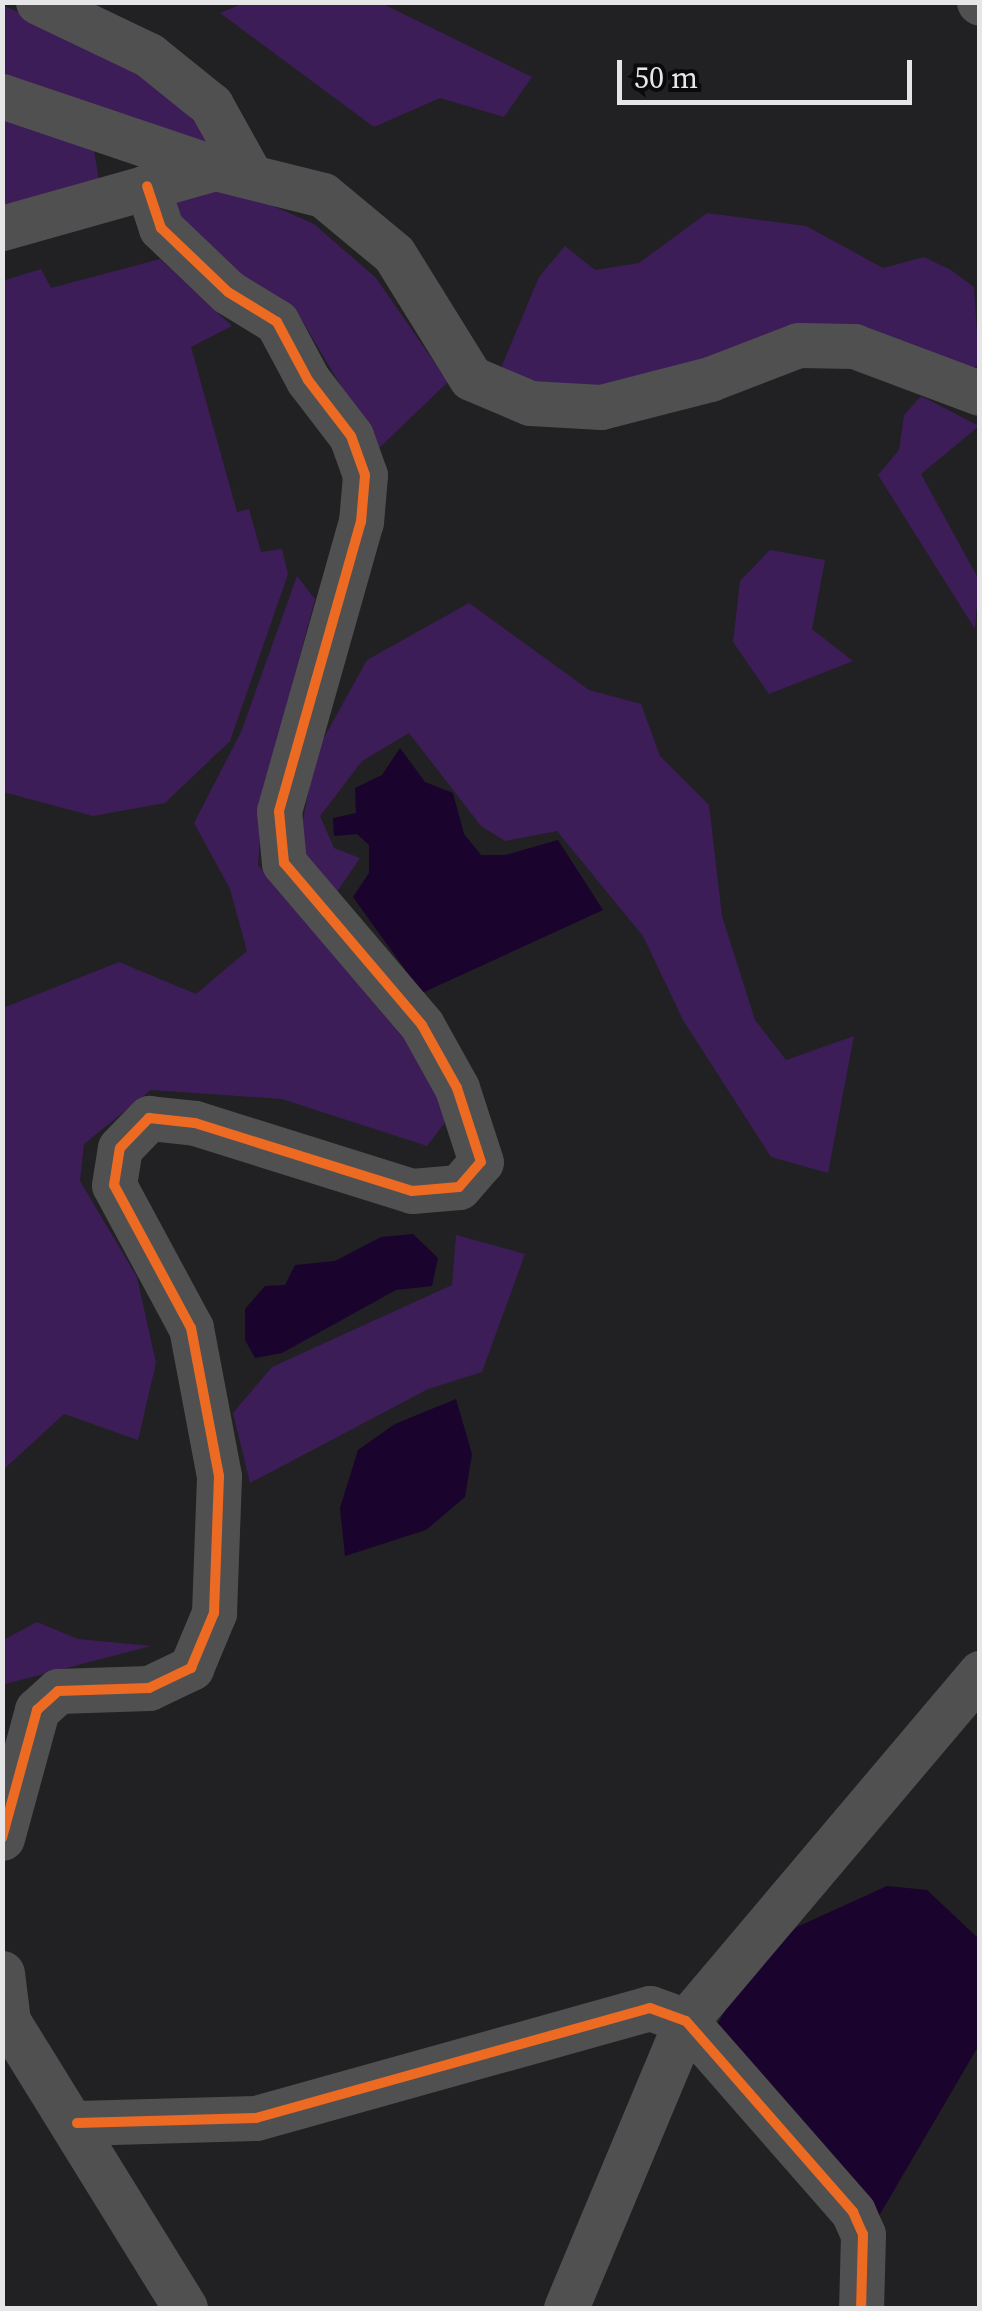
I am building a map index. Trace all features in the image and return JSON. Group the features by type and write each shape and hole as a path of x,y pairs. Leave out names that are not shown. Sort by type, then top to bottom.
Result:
{"street":[{"path":"38,2 149,55 211,105 233,172"},
{"path":"2,96 233,172 323,194 394,254 471,378 530,403 601,407 710,380 798,345 854,346 980,393"},
{"path":"2,228 147,186 233,172"},
{"path":"2,1838 37,1710 58,1691 149,1688 192,1668 214,1613 219,1476 190,1328 114,1185 120,1148 149,1118 195,1124 412,1191 459,1187 481,1162 457,1088 422,1025 284,863 279,811 361,522 365,475 351,436 308,380 277,322 228,292 161,228 147,186"},
{"path":"566,2308 686,2020 946,1721 980,1673"},
{"path":"2,1974 8,2020 76,2123 185,2308"},
{"path":"76,2123 256,2118 650,2008 686,2020 853,2212 863,2234 862,2308"}],"shaded area":[{"path":"244,3 381,3 532,77 504,117 440,98 374,127 220,13"},
{"path":"2,5 136,64 225,152 3,85"},
{"path":"3,119 93,145 100,186 3,214"},
{"path":"237,190 314,224 376,278 448,382 378,449 296,310 227,266 170,209 181,194"},
{"path":"707,213 806,226 883,268 924,257 951,270 974,287 979,364 968,372 856,334 607,394 539,395 501,368 539,277 565,246 595,270 639,263"},
{"path":"160,259 232,326 191,347 237,512 249,509 261,552 282,549 288,574 230,741 165,803 93,816 3,792 2,281 41,269 51,288"},
{"path":"921,396 979,426 921,474 979,580 975,629 878,475 899,450 904,415"},
{"path":"770,550 825,560 812,629 853,661 769,694 733,642 740,581"},
{"path":"297,576 315,599 263,794 258,865 420,1058 450,1116 427,1146 282,1099 151,1090 84,1144 80,1181 137,1277 156,1363 138,1440 64,1414 3,1470 3,1008 119,962 196,994 247,951 230,889 194,823 241,732"},
{"path":"469,603 589,690 641,704 660,756 709,805 722,916 755,1020 786,1060 854,1036 828,1173 771,1157 683,1020 643,936 557,831 505,841 481,826 409,733 362,761 320,816 334,848 360,858 334,896 298,846 316,752 367,660"},
{"path":"400,748 425,782 453,793 464,834 481,855 505,855 558,840 603,910 422,993 353,897 369,873 369,845 357,834 334,836 333,818 356,813 355,788 382,775"},
{"path":"413,1234 438,1258 432,1286 396,1290 282,1353 255,1358 245,1340 245,1309 265,1286 285,1285 295,1265 335,1261 381,1237"},
{"path":"456,1235 525,1254 482,1372 428,1389 250,1483 233,1413 272,1367 452,1285"},
{"path":"456,1399 472,1454 465,1497 426,1530 345,1556 340,1508 358,1450 395,1424"},
{"path":"37,1622 78,1639 151,1646 5,1684 3,1640"},
{"path":"887,1886 927,1890 979,1939 979,2045 876,2221 717,2025 743,1979 797,1927"}],"cycle path":[{"path":"2,1838 37,1710 58,1691 149,1688 191,1668 214,1613 219,1476 191,1328 114,1185 120,1148 149,1118 195,1123 412,1191 459,1187 481,1162 457,1088 422,1025 284,863 279,811 361,522 365,475 351,436 308,380 277,322 228,292 161,228 147,186"},
{"path":"77,2123 256,2118 650,2008 686,2021 853,2212 863,2234 861,2308"}]}
